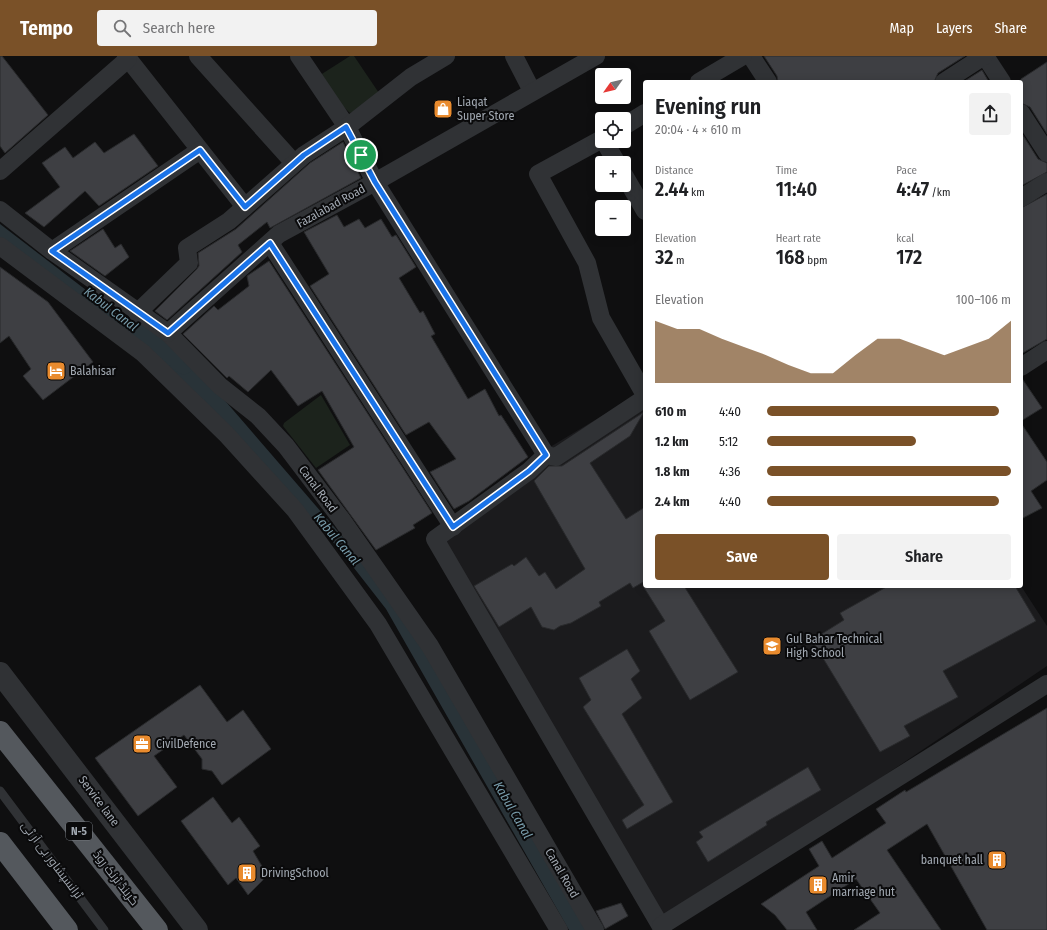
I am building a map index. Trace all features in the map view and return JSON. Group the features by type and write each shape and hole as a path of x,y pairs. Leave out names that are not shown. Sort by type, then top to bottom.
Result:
{"highway":[{"name":"گرینڈ ٹرنک روڈ","path":"0,732 157,930"},
{"path":"0,843 66,928"}],"street":[{"path":"198,56 294,163"},
{"path":"298,56 346,127 375,182 546,455 556,458 643,398"},
{"path":"138,313 189,263 187,248 229,221 304,155 346,127 411,77 446,56"},
{"path":"514,56 532,91"},
{"name":"Fazalabad Road","path":"168,333 279,234 375,182 532,91 596,56"},
{"path":"701,80 743,56"},
{"path":"751,56 767,80"},
{"path":"947,80 985,56 1001,80"},
{"path":"0,171 127,57 245,207"},
{"path":"631,122 643,114"},
{"path":"1023,116 1047,154"},
{"path":"595,143 538,174 587,263 601,318 643,393"},
{"path":"52,251 200,150"},
{"path":"1023,197 1047,182"},
{"path":"631,187 643,208"},
{"name":"Canal Road","path":"0,210 52,251 168,333 220,386 258,416 286,446 342,520 430,646 595,930"},
{"path":"270,243 453,527"},
{"path":"0,246 144,353 226,434 295,510 378,624 559,930"},
{"path":"1023,366 1047,350"},
{"path":"546,455 529,471 435,539 662,928 1047,684"},
{"name":"Service lane","path":"0,673 197,930"}],"lane":[{"name":"ٹرانسپشاور بی آر ٹی","path":"0,791 104,930"}],"shaded area":[{"path":"350,56 354,56 383,99 350,113 314,79"},
{"name":"Gul Bahar Technical High School","path":"643,391 643,588 1022,588 1047,626 1047,666 661,926 435,539 535,456"},
{"path":"321,395 350,445 316,468 283,426 284,423"}],"water":[{"path":"0,224 155,343 144,348 0,243"},
{"path":"172,350 221,396 373,572 426,648 586,930 569,930 386,609 340,550 280,483 159,363 160,357"}],"building":[{"path":"0,56 2,56 48,115 5,153 0,146"},
{"path":"764,56 965,56 938,73 935,80 778,80 777,76"},
{"path":"1047,62 1047,134 1030,107 1023,104 1023,80 1021,79"},
{"path":"982,70 988,80 966,80"},
{"path":"134,134 158,166 99,206 85,191 44,227 25,213 60,187 42,163 65,147 73,158 95,142 104,153"},
{"path":"1023,135 1038,159 1047,163 1047,172 1023,185"},
{"path":"343,142 361,178 270,228 267,222 238,245 242,252 167,320 155,311 199,266 198,253 236,229 310,163"},
{"path":"1047,194 1047,339 1023,353 1023,207"},
{"path":"337,215 344,227 359,219 365,228 381,219 392,237 396,235 416,267 399,278 420,313 423,311 435,334 431,336 468,399 485,389 499,416 501,415 528,457 469,501 454,509 430,472 456,459 429,422 406,435 310,286 329,274 304,232"},
{"path":"103,229 115,248 121,244 129,257 105,276 70,251"},
{"path":"269,261 432,513 413,525 415,528 376,550 318,470 354,447 322,391 298,406 271,370 248,392 229,376 227,378 183,334 214,306 218,310 249,286 247,276"},
{"path":"0,267 48,302 93,362 43,400 23,376 31,369 9,336 0,343"},
{"path":"1023,380 1042,408 1023,420"},
{"path":"643,413 630,436 590,463 626,519 643,508 643,582 633,588 630,583 599,602 601,606 571,623 560,626 554,630 542,627 531,607 499,627 474,586 512,564 514,566 526,557 539,576 545,572 556,589 585,569 534,481 549,466 562,466"},
{"path":"1023,426 1047,462 1047,480 1031,491 1042,508 1023,518"},
{"path":"644,588 685,588 738,672 690,700 649,631 665,621"},
{"path":"884,588 1016,588 1036,621 943,671 958,697 904,726 910,736 880,752 812,640 844,620 840,613"},
{"path":"627,649 640,671 631,679 642,698 622,714 673,802 627,829 622,820 644,805 583,707 591,700 579,678"},
{"name":"CivilDefence","path":"200,685 227,722 243,710 271,749 222,785 212,771 202,769 202,759 184,735 154,756 177,787 138,816 95,758"},
{"name":"banquet hall","path":"1047,708 1047,930 987,930 927,824 887,850 941,930 854,930 880,913 856,879 806,912 817,930 787,930 775,915 761,904 819,866 809,849 822,841 832,858 886,823 876,809 905,790 906,792"},
{"path":"808,767 821,790 766,822 767,825 708,862 696,842 703,837 699,832"},
{"path":"213,797 232,823 239,817 260,846 253,851 263,868 263,880 248,895 236,878 228,885 181,821"},
{"path":"621,903 628,916 605,929 596,911"}],"waterway":[{"name":"Kabul Canal","path":"137,329 184,366"}],"place":[{"name":"Liaqat Super Store","path":"443,109"},
{"name":"Balahisar","path":"56,371"},
{"name":"Gul Bahar Technical High School","path":"772,646"},
{"name":"CivilDefence","path":"142,744"},
{"name":"banquet hall","path":"997,860"},
{"name":"DrivingSchool","path":"247,873"},
{"name":"Amir marriage hut","path":"818,885"}],"route":[{"path":"346,127 361,155 375,182 546,455 529,471 453,527 270,243 168,333 52,251 200,150 245,207 304,155 346,127"}]}
